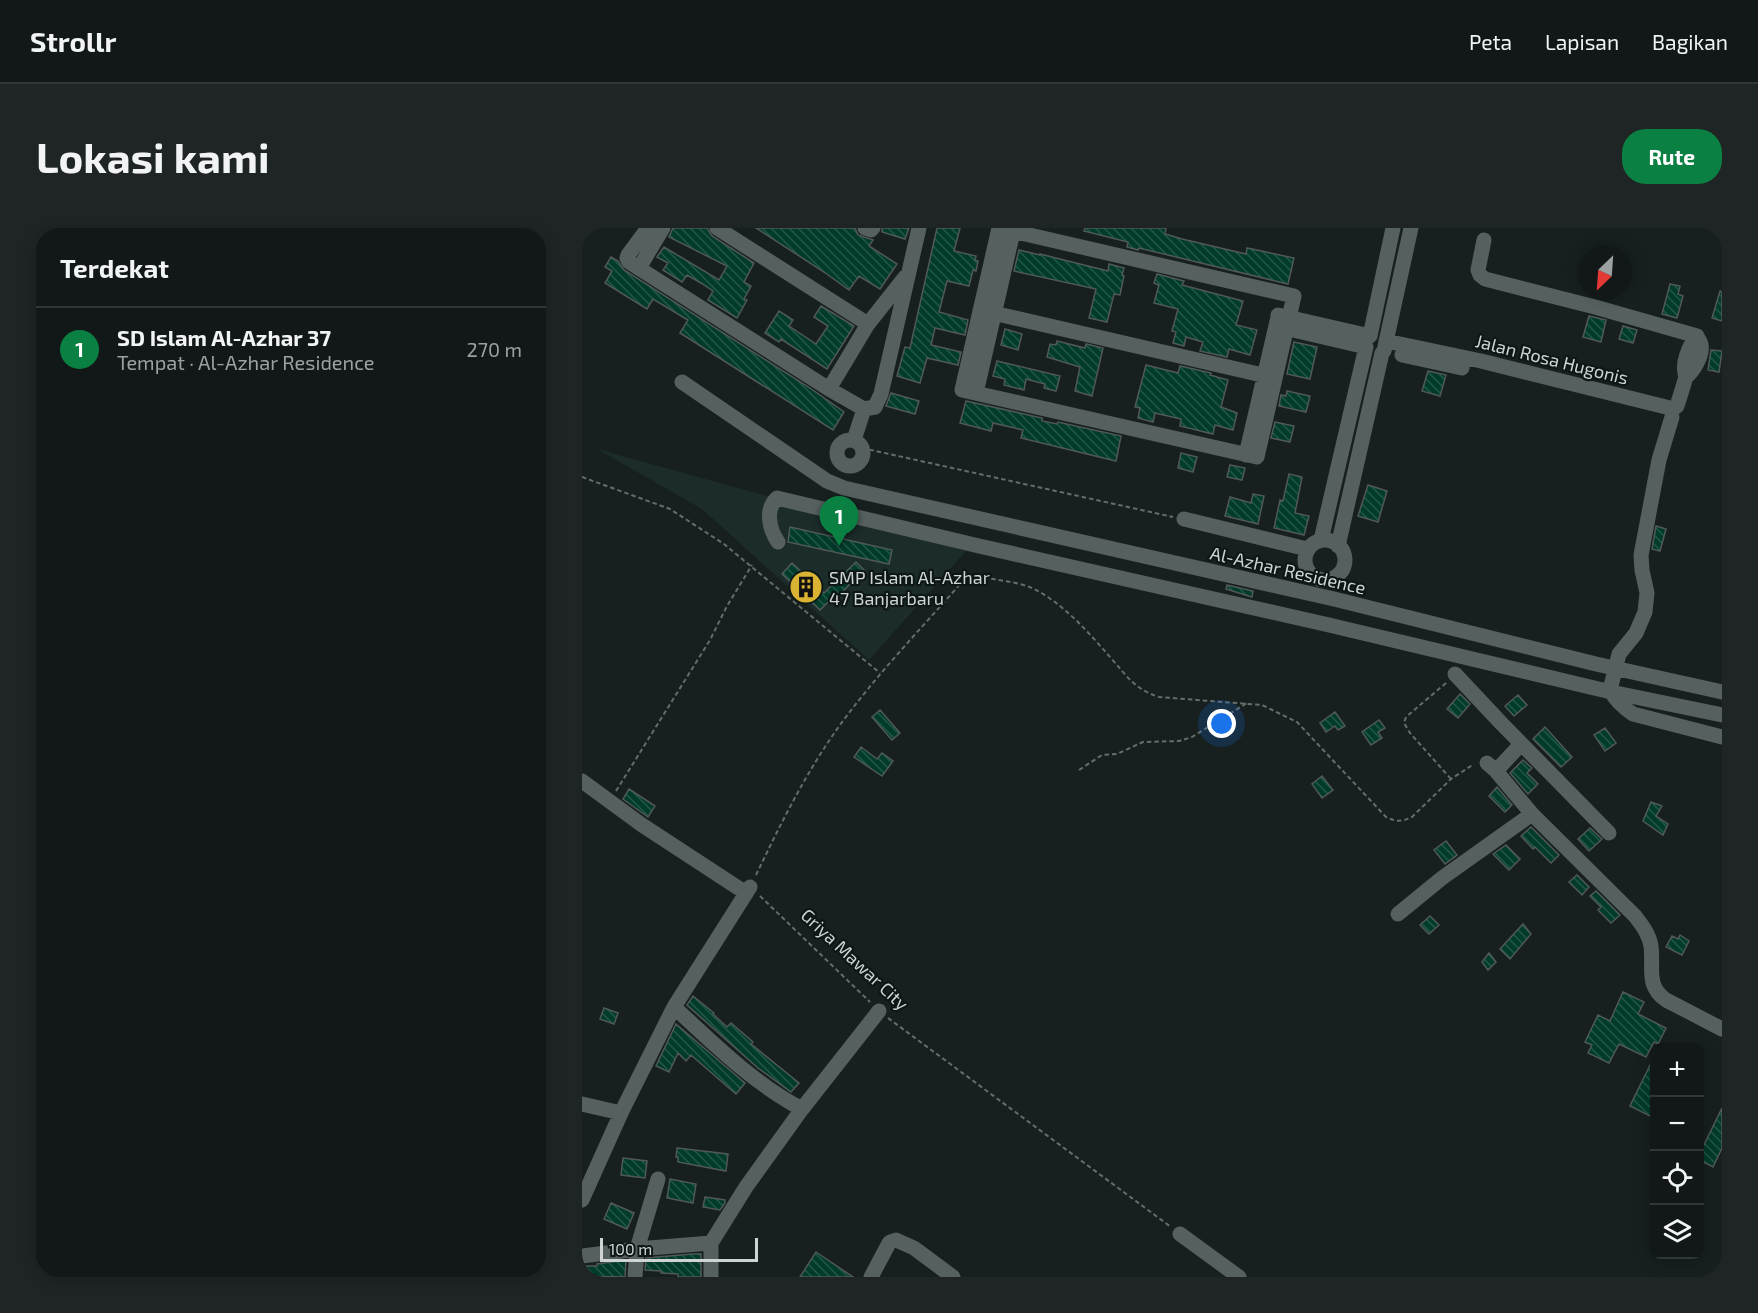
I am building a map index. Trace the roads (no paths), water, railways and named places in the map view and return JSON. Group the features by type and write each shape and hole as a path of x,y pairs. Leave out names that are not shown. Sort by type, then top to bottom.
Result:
{"street":[{"path":"648,228 627,257 629,261 864,409 875,407 880,400 919,228"},
{"path":"639,268 663,228"},
{"path":"717,228 868,324"},
{"path":"865,228 871,230 873,228"},
{"path":"999,228 1294,296 1282,322 1270,377 1257,458 976,393 987,312 999,228"},
{"path":"1321,540 1394,228"},
{"path":"1338,546 1385,346 1408,229"},
{"name":"Jalan Rosa Hugonis","path":"1385,346 1481,361 1670,408 1677,406 1686,377 1693,372 1700,352 1701,346 1697,336 1485,279 1478,270 1484,240"},
{"path":"829,389 868,324 910,272"},
{"path":"987,312 1270,377"},
{"path":"1282,322 1368,342"},
{"path":"1368,342 1374,334 1380,335 1385,346"},
{"name":"Jalan Rosa Hugonis","path":"1385,346 1462,368"},
{"name":"Al-Azhar Residence","path":"682,382 827,481 844,488 1334,599 1596,664 1722,692"},
{"path":"858,444 845,440 842,442 837,450 840,462 848,465 856,464 861,459 858,444 864,409"},
{"path":"1672,417 1659,460 1641,555 1647,593 1645,612 1636,633 1621,651 1610,690 1624,708 1633,714 1722,738"},
{"path":"839,513 848,465"},
{"path":"778,542 771,531 770,513 772,502 777,498 1611,692 1722,715"},
{"path":"1329,508 1346,512"},
{"path":"1184,519 1307,549"},
{"path":"1297,618 1307,570 1304,559 1307,549 1313,543 1330,540 1344,552 1346,558 1345,565 1338,576 1329,625"},
{"path":"1307,570 1315,578 1321,580 1327,581 1338,576"},
{"path":"1590,687 1596,664"},
{"path":"1455,674 1609,833"},
{"path":"1521,744 1492,767 1532,814 1635,916 1644,928 1651,946 1652,982 1658,994 1722,1029"},
{"path":"582,781 642,825 748,890 674,1007 621,1113 582,1200"},
{"path":"1398,914 1442,878 1532,814"},
{"path":"674,1007 760,1083 802,1109"},
{"path":"711,1277 711,1243 746,1187 802,1109 879,1011"},
{"path":"582,1104 621,1113"},
{"path":"634,1277 637,1249 658,1179"},
{"path":"1180,1234 1239,1277"},
{"path":"872,1277 888,1245 896,1240 914,1248 953,1277"},
{"path":"582,1256 711,1243"}],"place":[{"name":"SD Islam Al-Azhar 37","path":"839,546"},
{"name":"SMP Islam Al-Azhar 47 Banjarbaru","path":"806,587"}]}
